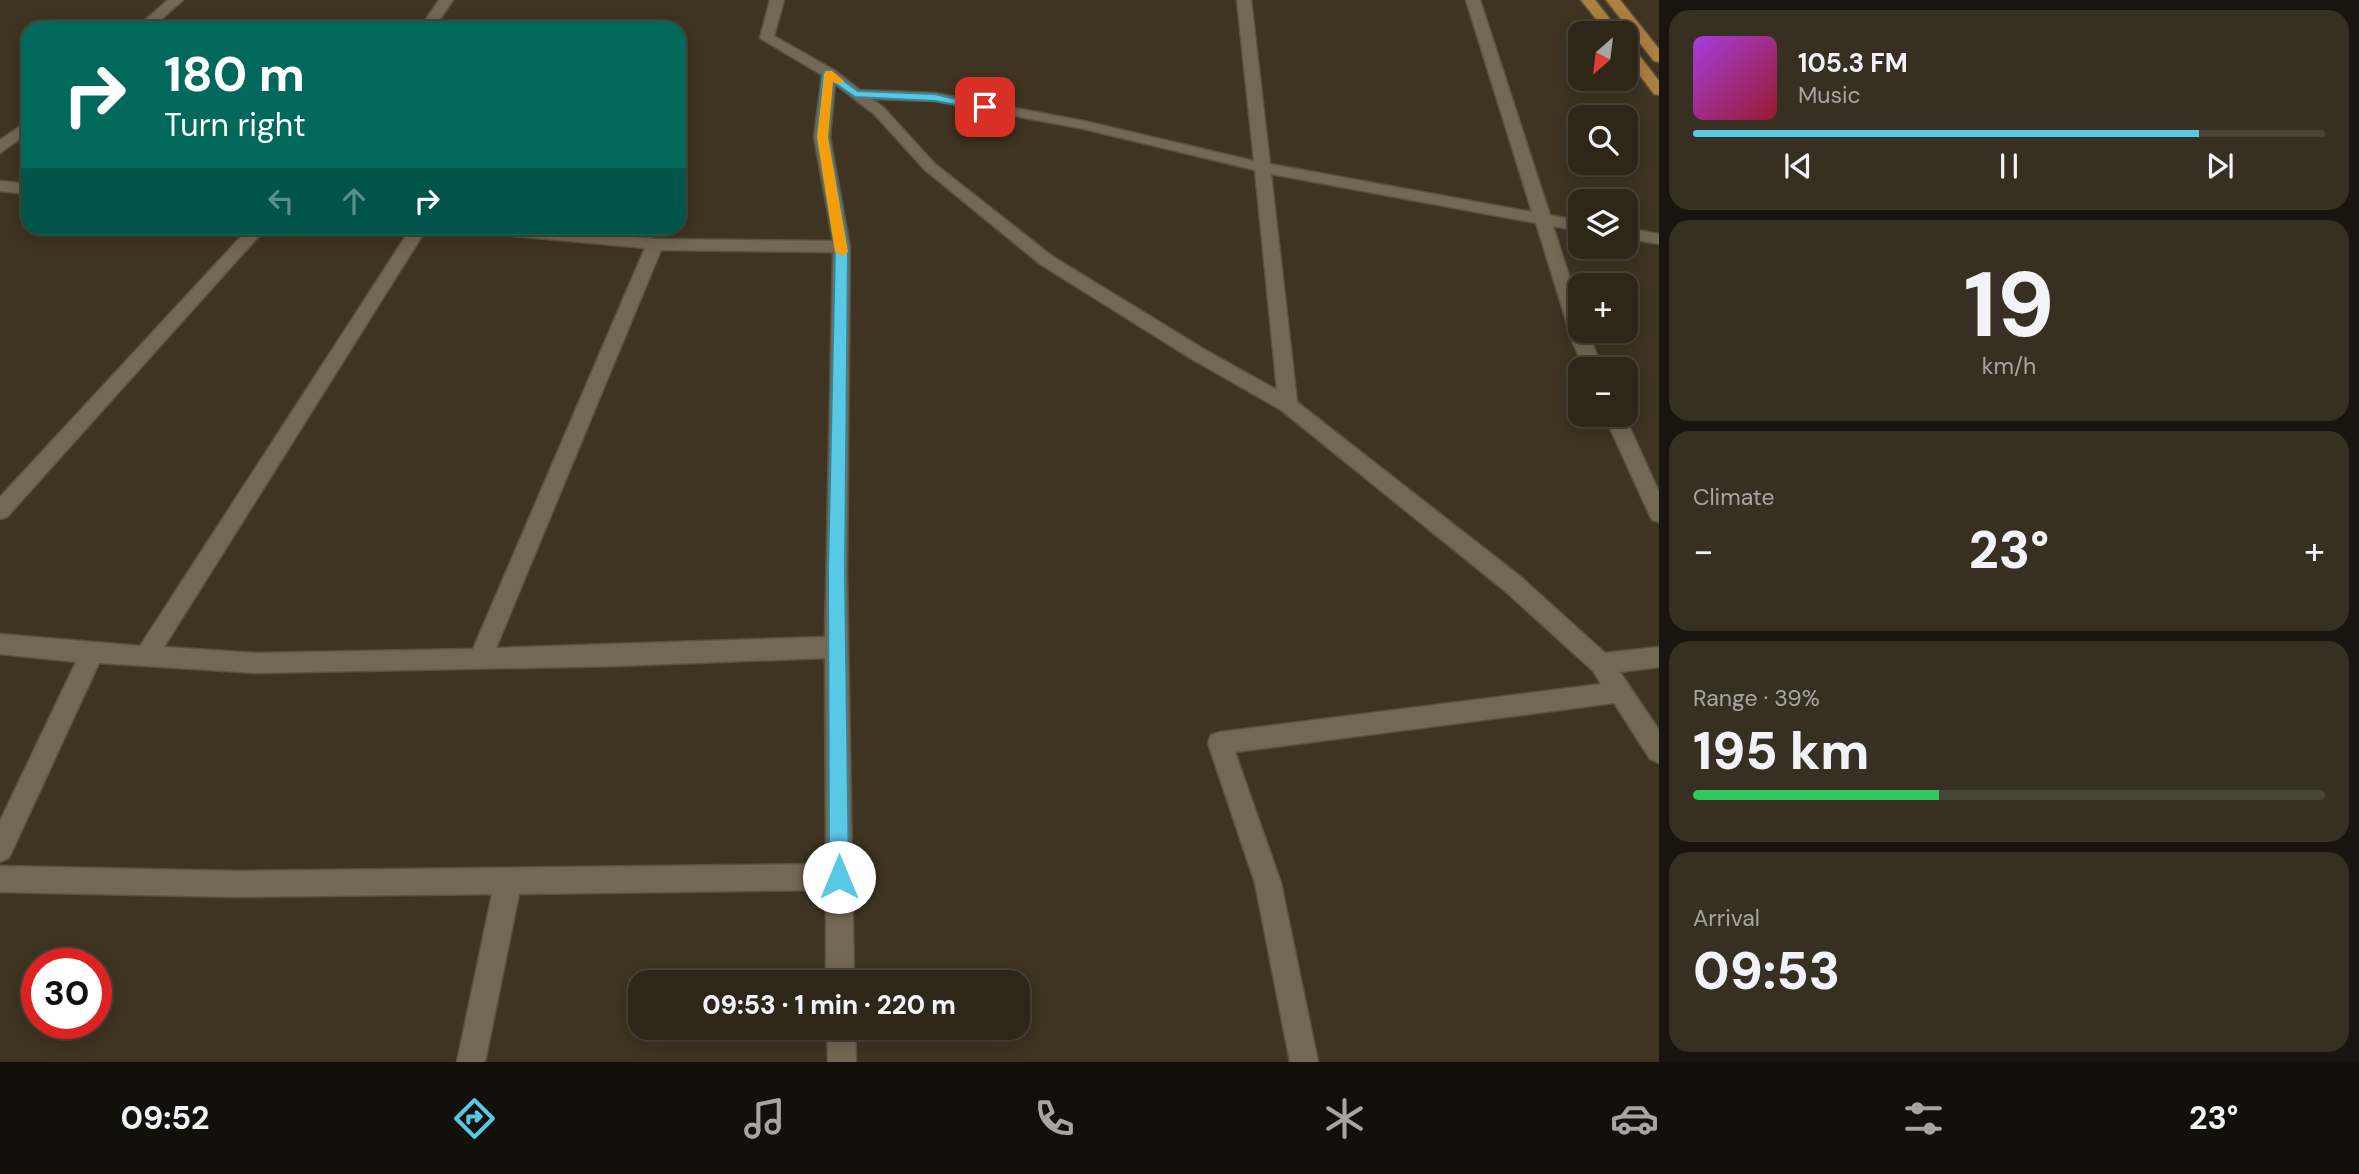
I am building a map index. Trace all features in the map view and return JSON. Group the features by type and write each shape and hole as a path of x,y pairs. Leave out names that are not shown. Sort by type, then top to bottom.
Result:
{"main road":[{"path":"1588,0 1605,21"},
{"path":"1613,0 1658,56"},
{"path":"1638,64 1659,91"}],"street":[{"path":"151,21 176,0"},
{"path":"432,21 446,0"},
{"path":"777,0 767,38 829,73 879,111 930,167 1046,260 1196,353 1288,405 1513,584 1601,664 1659,751"},
{"path":"1244,0 1288,405"},
{"path":"1473,0 1541,219 1588,357"},
{"path":"829,73 822,137 842,247 837,647 841,970"},
{"path":"855,94 949,100 1084,125 1264,168 1568,224"},
{"path":"0,148 21,131"},
{"path":"0,186 21,188"},
{"path":"0,511 252,235"},
{"path":"146,656 415,235"},
{"path":"557,235 655,244 842,247"},
{"path":"1638,235 1659,239"},
{"path":"480,659 655,244"},
{"path":"1619,427 1659,514"},
{"path":"0,644 92,653 256,663 480,659 837,647"},
{"path":"0,849 92,653"},
{"path":"1601,664 1659,657"},
{"path":"1304,1062 1268,883 1220,743 1619,692"},
{"path":"0,879 237,884 839,877"},
{"path":"471,1062 508,881"},
{"path":"841,1040 842,1062"}],"slow traffic":[{"path":"839,81 829,73 822,137 842,252"}],"route":[{"path":"839,877 836,572 842,247 822,137 829,73 855,94 935,97 985,107"}]}
